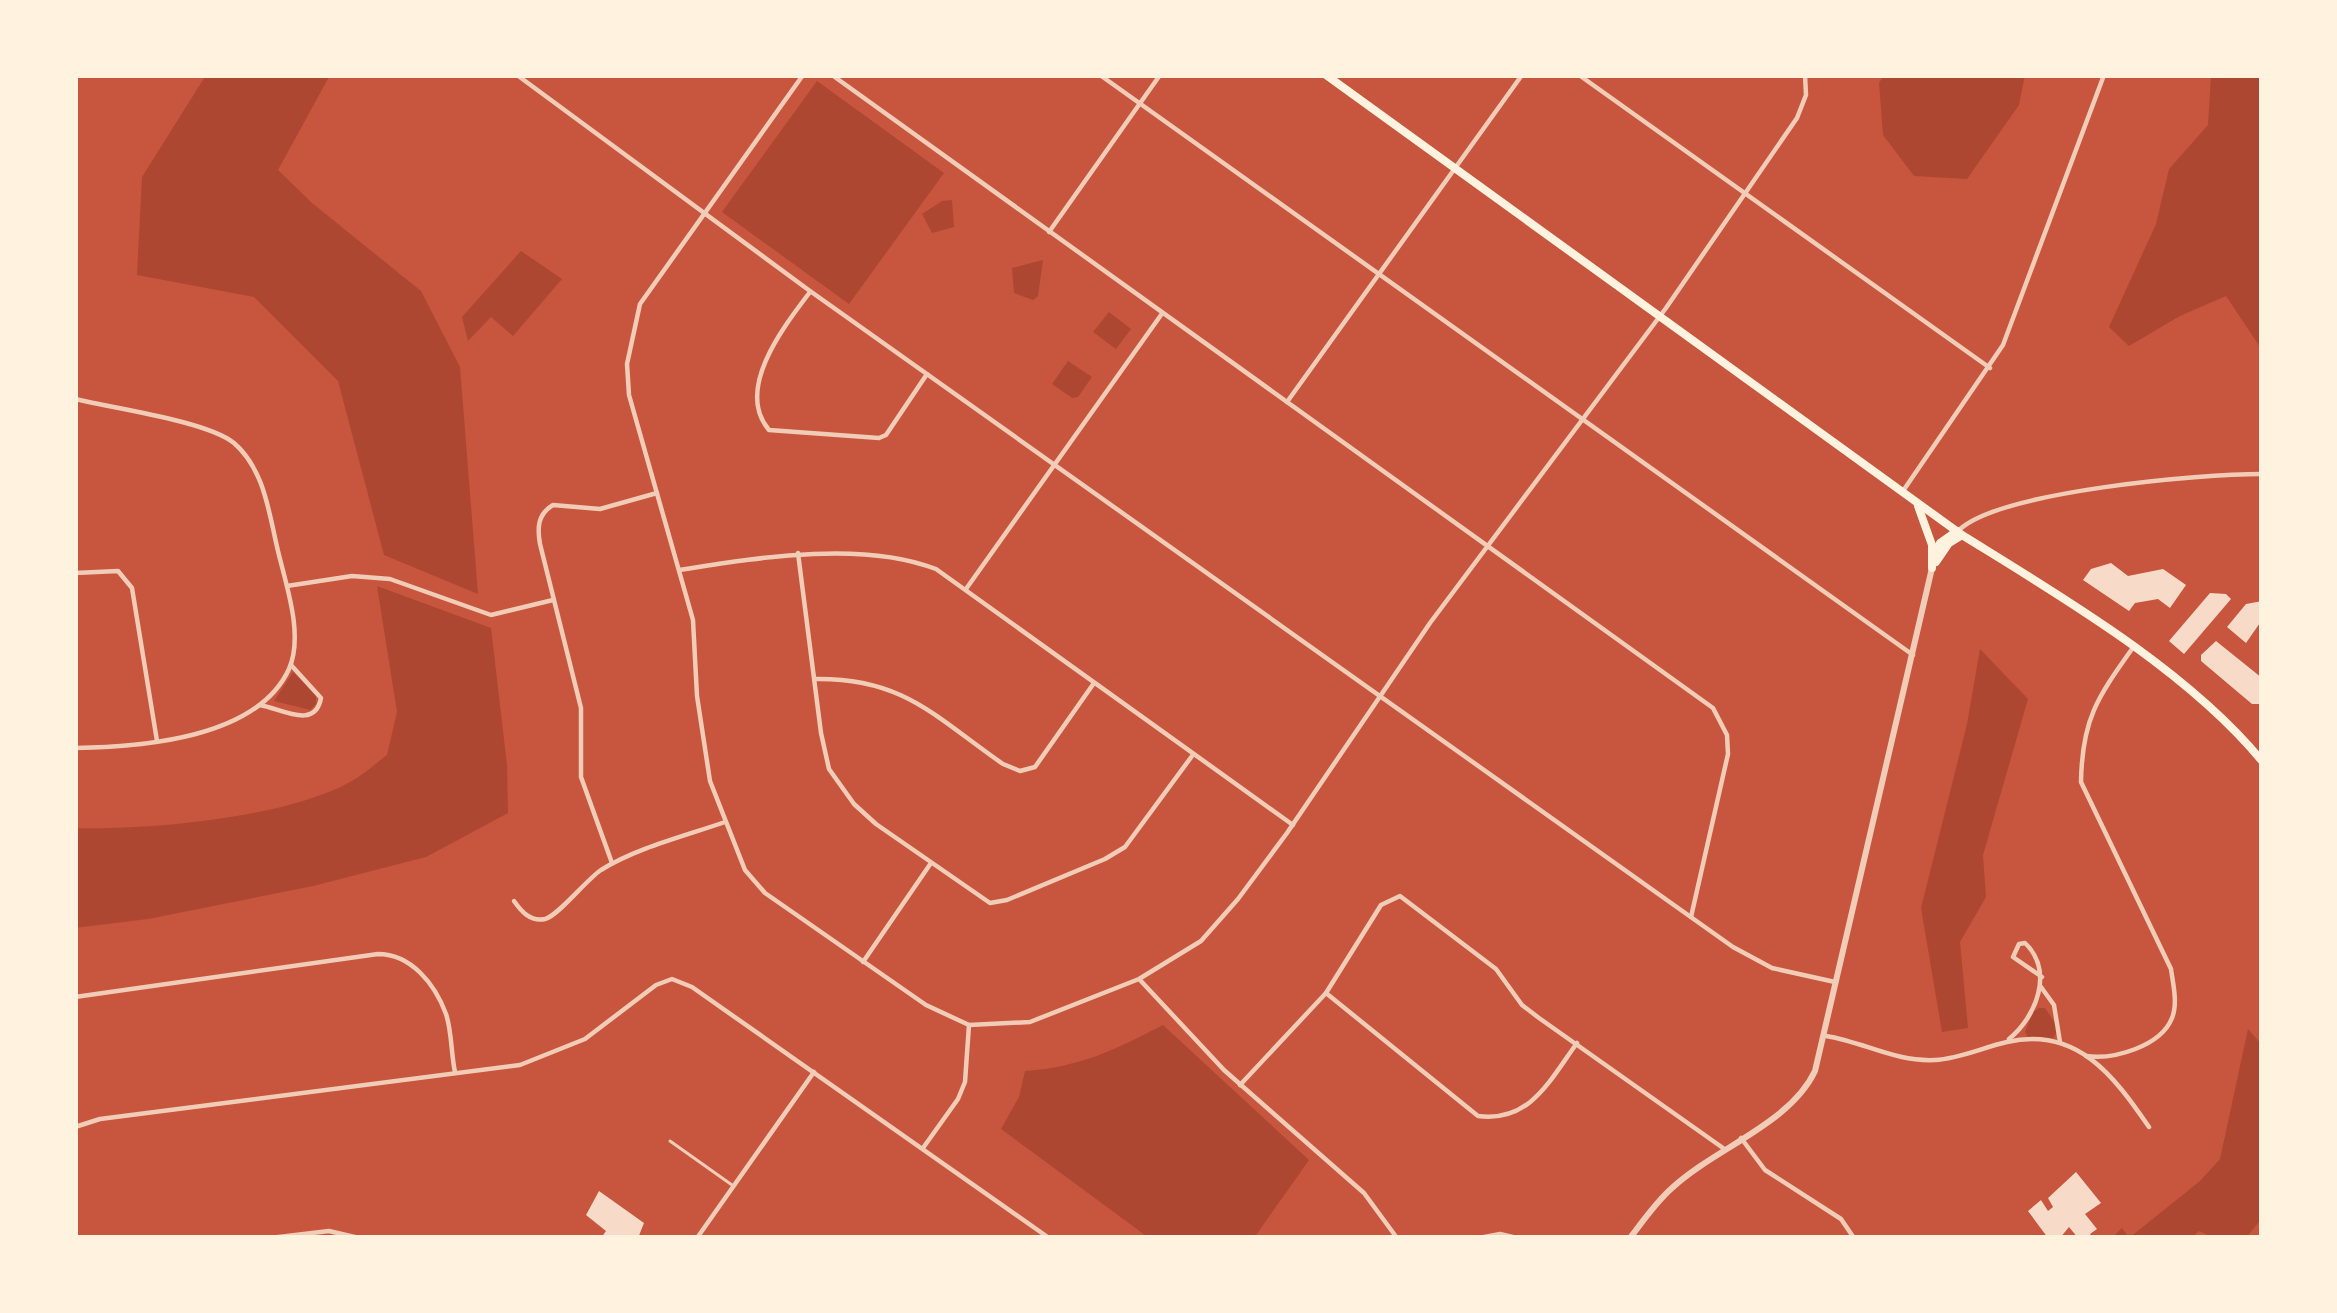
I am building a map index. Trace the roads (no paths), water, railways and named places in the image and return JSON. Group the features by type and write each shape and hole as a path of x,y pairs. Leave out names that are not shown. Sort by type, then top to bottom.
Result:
{"main road":[{"path":"1326,75 1916,502 2199,698 2262,761"},
{"path":"1916,502 1929,533 1932,568"},
{"path":"1932,568 1940,543 1960,533"}],"street":[{"path":"517,75 810,291 1750,958 1834,982"},
{"path":"803,75 640,304 627,364 629,394 695,632 708,771 724,823 754,882 938,1013 969,1025 1030,1022 1139,979 1178,958 1209,933 1294,825 1430,623 1584,419 1798,118 1806,94 1804,75"},
{"path":"832,75 1702,698 1720,718 1728,754 1691,917"},
{"path":"1100,75 1912,655"},
{"path":"1049,232 1160,75"},
{"path":"1286,403 1522,75"},
{"path":"1579,75 1990,368"},
{"path":"1903,491 2002,345 2104,75"},
{"path":"810,291 772,343 763,366 759,412 770,430 879,438 886,435 927,374"},
{"path":"966,589 1162,314"},
{"path":"75,399 201,428 234,443 260,475 287,586 293,647 290,664 260,704 218,727 157,741 75,748"},
{"path":"1960,533 1969,519 2051,497 2160,478 2262,473"},
{"path":"612,863 581,777 581,708 538,533 547,509 562,504 600,509 657,493"},
{"path":"679,570 798,554 918,563 966,589 1294,825"},
{"path":"798,554 825,756 835,778 876,824 990,903 1007,900 1126,847 1193,753"},
{"path":"1630,1238 1669,1190 1805,1092 1815,1071 1932,568"},
{"path":"75,573 118,571 132,588 157,741"},
{"path":"287,586 352,576 390,579 491,615 553,600"},
{"path":"2086,1056 2141,1047 2172,1019 2175,999 2171,969 2081,782 2091,710 2132,649"},
{"path":"260,704 303,718 321,707 321,698 290,664"},
{"path":"816,680 878,683 900,692 1020,771 1035,766 1094,683"},
{"path":"514,902 536,919 552,916 586,881 612,863 724,823"},
{"path":"863,962 931,863"},
{"path":"1240,1084 1325,993 1381,905 1400,896 1496,969 1522,1005 1723,1148"},
{"path":"2005,1042 2020,1029 2041,987 2042,977 2032,950 2019,944 2013,957 2042,977"},
{"path":"75,997 378,954 401,956 418,970 446,1013 455,1072"},
{"path":"75,1127 100,1119 520,1065 578,1042 671,979 692,987 1048,1238"},
{"path":"1139,979 1180,1028 1364,1193 1397,1238"},
{"path":"2041,987 2054,1005 2060,1042"},
{"path":"1325,993 1478,1116 1508,1115 1534,1103 1577,1043"},
{"path":"923,1148 965,1082 969,1025"},
{"path":"1823,1036 1897,1059 1939,1060 2005,1042 2060,1042 2103,1065 2149,1126"},
{"path":"698,1238 814,1072"},
{"path":"1742,1138 1765,1170 1841,1220 1854,1238"},
{"path":"270,1238 329,1231 359,1238"},
{"path":"1479,1238 1500,1234 1517,1238"}],"lane":[{"path":"670,1141 734,1186"}]}
